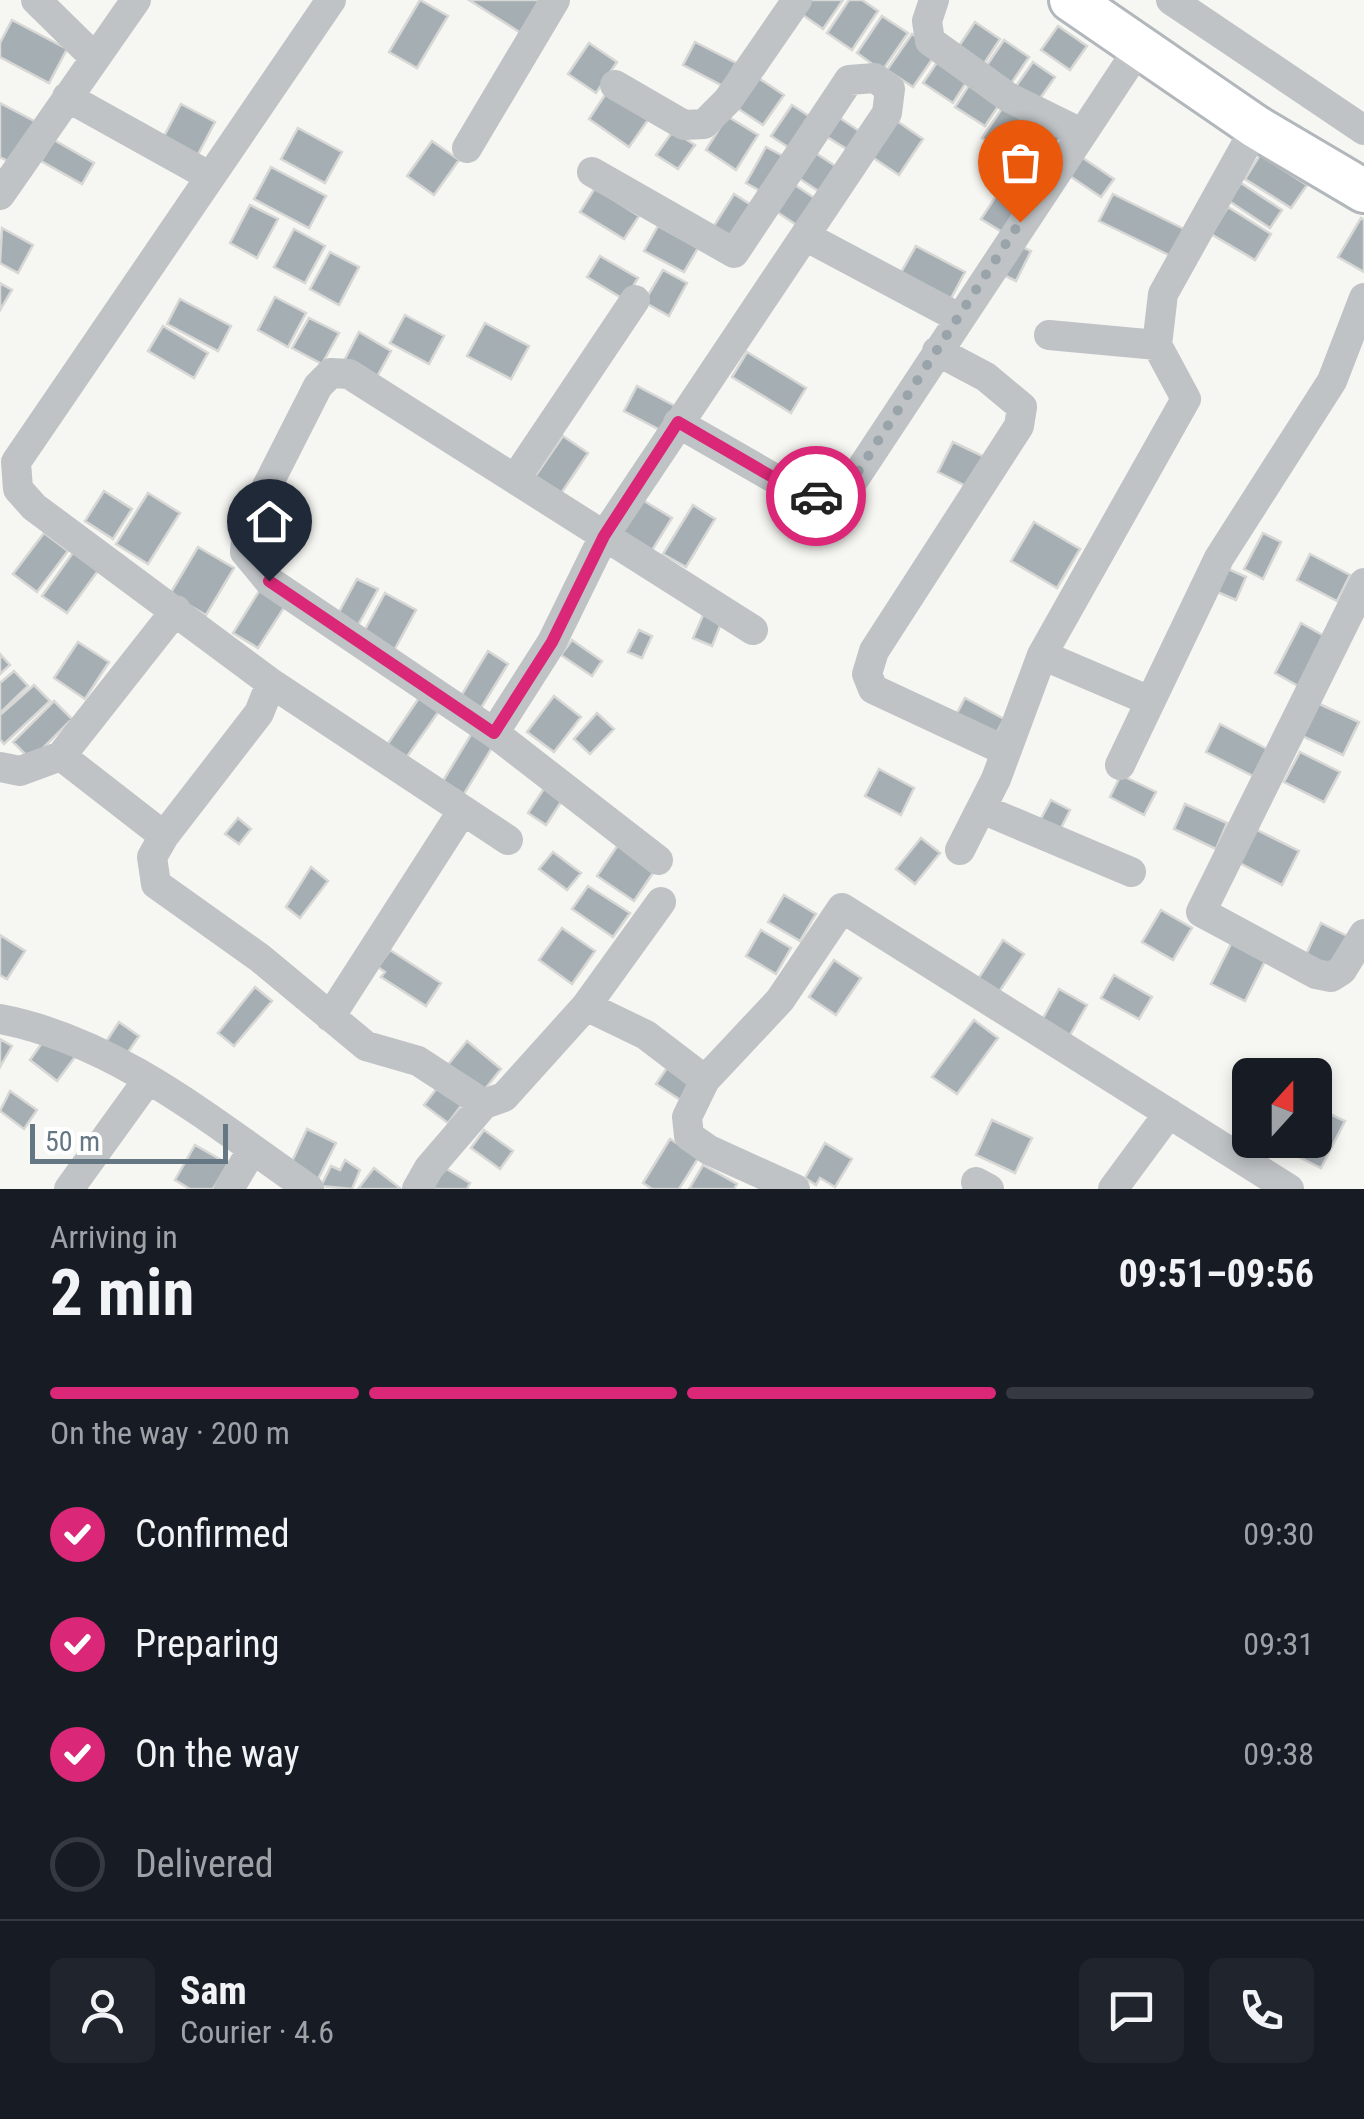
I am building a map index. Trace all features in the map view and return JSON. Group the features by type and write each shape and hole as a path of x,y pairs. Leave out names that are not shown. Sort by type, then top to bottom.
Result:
{"street":[{"path":"36,0 94,57"},
{"path":"0,195 136,0"},
{"path":"331,0 16,462 18,489 34,507 271,683 508,840"},
{"path":"467,148 555,0"},
{"path":"615,85 684,125 704,124 728,100 797,0"},
{"path":"934,0 927,20 930,41 1008,97 1081,133"},
{"path":"1071,0 1256,126 1364,191"},
{"path":"1171,0 1364,130"},
{"path":"678,422 800,493 828,498 850,484 1139,48"},
{"path":"494,733 552,642 604,536 887,114 890,90 875,78 849,80 734,253 592,172"},
{"path":"66,97 209,176"},
{"path":"960,850 1006,751 1042,655 1186,399 1157,345 1163,294 1256,126"},
{"path":"804,236 959,318"},
{"path":"1120,764 1220,558 1332,381 1364,298"},
{"path":"515,479 635,300"},
{"path":"1049,335 1157,345"},
{"path":"937,351 1006,392 1022,407 1019,426 874,651 867,674 874,689 1006,751"},
{"path":"658,860 494,733 269,581 245,552 247,526 318,386 330,372 349,374 752,630"},
{"path":"1364,584 1201,912 1316,974 1331,977 1342,970 1364,934"},
{"path":"0,766 20,771 62,756 176,610"},
{"path":"1042,655 1150,701"},
{"path":"271,683 260,713 164,836 152,857 156,884 260,958 366,1046 418,1061 484,1104"},
{"path":"62,756 164,836"},
{"path":"982,808 1131,872"},
{"path":"330,1018 462,810"},
{"path":"417,1189 429,1168 484,1104 504,1097 586,1006 660,902"},
{"path":"795,1189 709,1150 688,1136 687,1117 705,1080 780,1000 842,908 1289,1189"},
{"path":"586,1006 646,1035 705,1080"},
{"path":"0,1019 47,1028 79,1041 148,1081 309,1189"},
{"path":"70,1189 148,1081"},
{"path":"1113,1189 1169,1113"},
{"path":"229,1189 252,1150"}],"building":[{"path":"420,0 448,16 417,68 389,52"},
{"path":"469,0 546,0 524,35"},
{"path":"809,0 843,0 823,29 800,13"},
{"path":"849,0 862,0 878,11 852,50 827,33"},
{"path":"882,16 908,33 882,71 857,53"},
{"path":"12,20 67,49 49,83 0,57 0,43"},
{"path":"975,22 1000,39 980,70 955,52"},
{"path":"1058,26 1087,46 1070,70 1041,50"},
{"path":"912,34 938,51 913,87 887,70"},
{"path":"1004,40 1029,57 1008,88 983,71"},
{"path":"695,42 736,63 723,86 683,65"},
{"path":"589,43 617,62 596,93 568,74"},
{"path":"942,55 971,75 953,103 923,83"},
{"path":"1033,62 1055,77 1034,107 1012,92"},
{"path":"757,77 784,95 763,125 737,108"},
{"path":"973,79 1003,99 985,126 955,107"},
{"path":"607,92 648,120 629,147 589,119"},
{"path":"1007,101 1029,116 1003,153 982,138"},
{"path":"0,103 36,122 14,164 0,157"},
{"path":"181,104 215,122 195,160 161,142"},
{"path":"792,105 815,120 794,151 771,136"},
{"path":"1040,114 1065,131 1047,158 1022,141"},
{"path":"727,116 758,135 736,170 706,150"},
{"path":"837,116 862,133 850,151 824,135"},
{"path":"897,121 923,139 899,175 872,157"},
{"path":"298,128 342,152 325,183 281,159"},
{"path":"673,131 695,145 678,169 656,155"},
{"path":"54,140 94,163 82,184 41,161"},
{"path":"432,141 459,160 434,195 407,176"},
{"path":"766,147 789,159 769,196 746,183"},
{"path":"814,152 840,169 823,194 797,177"},
{"path":"1074,152 1114,179 1101,197 1061,170"},
{"path":"1260,155 1307,185 1291,208 1245,179"},
{"path":"271,167 326,196 309,228 254,199"},
{"path":"1007,179 1032,195 1007,235 981,219"},
{"path":"792,183 819,201 801,228 774,210"},
{"path":"1241,183 1282,210 1270,228 1229,201"},
{"path":"595,188 639,216 624,239 580,212"},
{"path":"734,194 756,208 734,243 712,229"},
{"path":"1113,194 1184,229 1171,256 1099,221"},
{"path":"250,205 278,219 257,258 230,243"},
{"path":"1228,207 1271,234 1255,260 1211,234"},
{"path":"1361,218 1364,220 1364,272 1338,257"},
{"path":"658,226 698,248 684,272 644,251"},
{"path":"2,228 33,245 18,273 0,263"},
{"path":"294,229 325,246 305,283 274,267"},
{"path":"1009,241 1031,251 1016,281 995,271"},
{"path":"916,246 965,272 949,302 899,276"},
{"path":"330,252 359,267 339,305 310,289"},
{"path":"600,256 638,278 625,300 587,277"},
{"path":"663,270 687,283 669,316 644,302"},
{"path":"0,283 12,290 0,310"},
{"path":"275,297 306,313 288,347 258,330"},
{"path":"180,299 231,326 218,351 167,324"},
{"path":"405,315 444,336 429,364 390,343"},
{"path":"309,318 339,333 322,364 292,348"},
{"path":"485,323 529,346 511,379 467,356"},
{"path":"163,326 208,353 194,378 148,351"},
{"path":"359,332 391,351 374,382 342,365"},
{"path":"747,352 806,388 791,413 732,377"},
{"path":"637,386 675,406 662,431 624,411"},
{"path":"563,436 588,453 558,498 532,481"},
{"path":"953,442 989,459 974,490 938,472"},
{"path":"104,491 132,509 113,539 85,521"},
{"path":"148,493 180,513 148,564 116,544"},
{"path":"641,499 672,518 646,560 615,541"},
{"path":"693,505 715,519 686,567 663,554"},
{"path":"1034,522 1080,549 1057,588 1011,561"},
{"path":"44,533 68,551 37,592 13,574"},
{"path":"1263,533 1281,542 1263,579 1244,569"},
{"path":"198,547 234,568 206,615 170,594"},
{"path":"75,550 100,568 67,613 42,596"},
{"path":"1310,554 1350,575 1337,601 1297,580"},
{"path":"1224,567 1246,577 1236,600 1213,590"},
{"path":"357,579 378,589 353,634 333,623"},
{"path":"261,588 287,603 258,648 233,633"},
{"path":"385,593 416,610 391,656 360,639"},
{"path":"704,613 722,621 712,646 693,638"},
{"path":"1301,623 1326,637 1300,687 1275,673"},
{"path":"639,630 652,636 642,658 628,652"},
{"path":"572,640 602,661 592,676 561,655"},
{"path":"78,642 109,662 85,699 54,678"},
{"path":"488,651 508,664 481,708 461,696"},
{"path":"0,654 10,665 0,674"},
{"path":"14,671 28,686 0,713 0,683"},
{"path":"34,685 50,701 4,744 0,739 0,715"},
{"path":"554,696 581,717 554,752 527,732"},
{"path":"419,698 439,711 406,758 387,745"},
{"path":"965,698 1004,719 993,740 954,719"},
{"path":"54,701 72,719 31,760 13,742"},
{"path":"1315,702 1359,722 1343,755 1300,735"},
{"path":"597,713 614,729 590,754 574,739"},
{"path":"1220,724 1267,749 1253,776 1206,752"},
{"path":"472,733 493,746 464,794 443,781"},
{"path":"1300,752 1340,772 1324,802 1284,782"},
{"path":"879,769 914,788 901,815 865,796"},
{"path":"1121,775 1156,792 1144,815 1110,797"},
{"path":"549,781 567,793 546,825 528,813"},
{"path":"1051,800 1070,810 1056,838 1036,828"},
{"path":"1185,804 1227,823 1216,849 1174,829"},
{"path":"238,818 251,829 239,844 225,834"},
{"path":"1249,826 1299,851 1282,885 1232,859"},
{"path":"921,838 940,853 915,884 896,869"},
{"path":"618,845 655,870 634,901 597,876"},
{"path":"553,852 581,873 567,890 539,869"},
{"path":"311,867 328,881 300,918 286,907"},
{"path":"588,886 630,913 613,937 572,909"},
{"path":"784,895 816,914 800,941 768,922"},
{"path":"1161,910 1192,928 1173,960 1142,942"},
{"path":"1321,923 1351,938 1331,978 1302,963"},
{"path":"562,928 595,951 572,984 539,960"},
{"path":"761,930 791,948 776,974 746,956"},
{"path":"0,935 25,951 7,979 0,975"},
{"path":"1003,940 1024,954 999,992 978,979"},
{"path":"1232,942 1266,959 1245,1001 1211,984"},
{"path":"390,950 441,983 426,1006 381,977 385,972 378,967"},
{"path":"834,960 861,978 836,1015 809,997"},
{"path":"1114,975 1152,997 1139,1019 1101,998"},
{"path":"255,987 272,1001 234,1046 218,1033"},
{"path":"1059,989 1087,1005 1070,1035 1042,1020"},
{"path":"974,1020 998,1038 957,1094 932,1077"},
{"path":"119,1022 139,1036 124,1058 104,1045"},
{"path":"49,1033 78,1053 57,1081 30,1060"},
{"path":"0,1039 12,1046 0,1067"},
{"path":"467,1041 501,1069 481,1094 447,1066"},
{"path":"667,1068 692,1086 682,1101 656,1084"},
{"path":"440,1084 464,1102 448,1123 424,1105"},
{"path":"10,1091 37,1110 24,1129 0,1111"},
{"path":"1332,1115 1345,1121 1332,1146"},
{"path":"992,1120 1032,1138 1015,1173 976,1155"},
{"path":"307,1129 336,1143 317,1181 289,1168"},
{"path":"484,1130 513,1151 500,1169 471,1148"},
{"path":"670,1139 699,1157 679,1189 652,1189 643,1183"},
{"path":"825,1143 852,1159 835,1187 820,1178 816,1185 805,1178"},
{"path":"195,1145 228,1164 213,1189 190,1189 175,1180"},
{"path":"1301,1158 1326,1158 1321,1168"},
{"path":"345,1160 360,1170 352,1189 321,1186 331,1166 340,1170"},
{"path":"440,1165 470,1183 467,1189 425,1189"},
{"path":"703,1165 737,1184 734,1189 689,1189"},
{"path":"374,1168 400,1188 358,1189"}],"way so far":[{"path":"816,496 828,498 850,484 1020,222"}],"route":[{"path":"269,581 494,733 552,642 604,536 678,422 800,493 816,496"}]}
